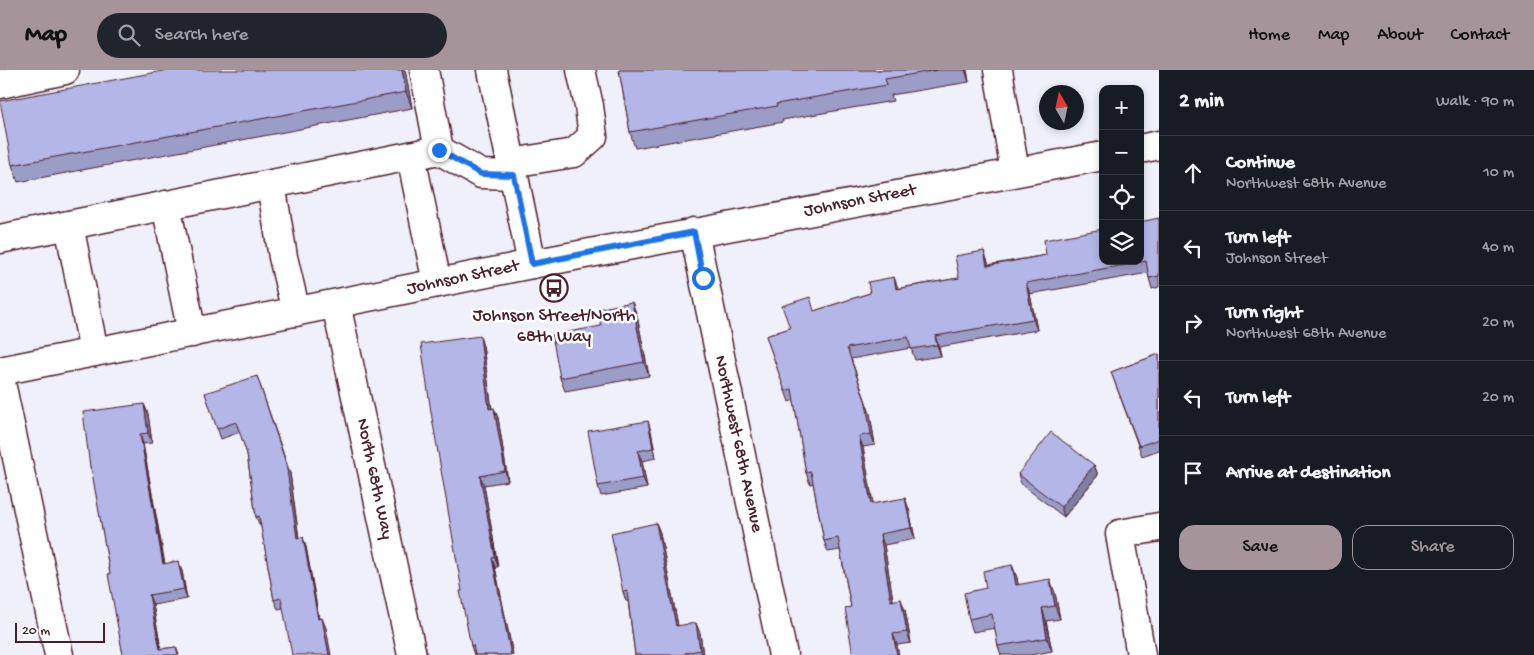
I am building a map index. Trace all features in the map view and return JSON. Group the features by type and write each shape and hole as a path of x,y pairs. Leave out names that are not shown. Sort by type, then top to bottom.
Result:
{"street":[{"path":"0,84 65,70"},
{"path":"424,70 439,150"},
{"path":"492,70 532,264"},
{"path":"0,238 439,150 481,174 512,169 574,153 593,136 581,70"},
{"path":"998,70 1015,172"},
{"path":"1144,148 1159,146"},
{"path":"411,156 437,283"},
{"name":"Johnson Street","path":"0,371 694,232 1099,157"},
{"path":"271,184 296,312"},
{"path":"166,205 192,333"},
{"path":"69,225 94,352"},
{"name":"Northwest 68th Avenue","path":"694,232 783,655"},
{"name":"North 68th Way","path":"336,304 412,655"},
{"path":"0,378 59,655"},
{"path":"1141,655 1120,534 1159,527"}],"building":[{"path":"168,70 402,70 406,92 12,165 0,101"},
{"path":"619,70 937,70 885,79 887,85 630,132"},
{"path":"1159,218 1159,276 1149,278 1146,261 1144,261 1144,221"},
{"path":"1099,230 1099,265 1124,265 1026,283 1033,319 935,336 937,345 911,349 908,337 847,348 866,403 871,434 859,436 871,504 905,498 911,528 880,534 891,601 901,599 907,632 893,634 897,655 853,655 845,608 851,607 838,538 824,541 811,472 806,473 792,389 785,391 766,336 790,328 782,306 810,297 814,311 870,293 868,282 894,277 896,289 959,278 955,256 984,251 987,266 1046,255 1044,240"},
{"path":"632,302 644,362 560,378 552,335 601,326 597,309"},
{"path":"480,336 489,409 494,408 505,471 480,476 495,557 492,558 511,655 475,655 473,645 471,646 460,591 462,591 421,344"},
{"path":"1159,354 1159,439 1139,446 1111,372"},
{"path":"257,376 286,463 297,538 303,537 318,619 322,618 329,655 292,655 281,598 274,600 259,516 256,517 247,454 236,422 217,429 205,393"},
{"path":"144,404 148,433 140,434 163,564 178,561 184,589 149,595 160,649 176,647 178,655 123,655 90,467 83,412"},
{"path":"648,421 653,448 638,451 643,478 598,486 588,431"},
{"path":"1051,432 1094,465 1061,507 1018,474"},
{"path":"656,523 676,626 696,623 700,650 685,653 685,655 635,655 627,591 623,592 611,533"},
{"path":"1012,565 1016,585 1050,579 1055,606 1042,608 1047,638 998,646 992,614 969,619 964,593 986,588 983,571"}],"place":[{"name":"Johnson Street/North 68th Way","path":"554,288"}],"route":[{"path":"439,150 481,174 514,175 532,264 694,232 703,278"}]}
